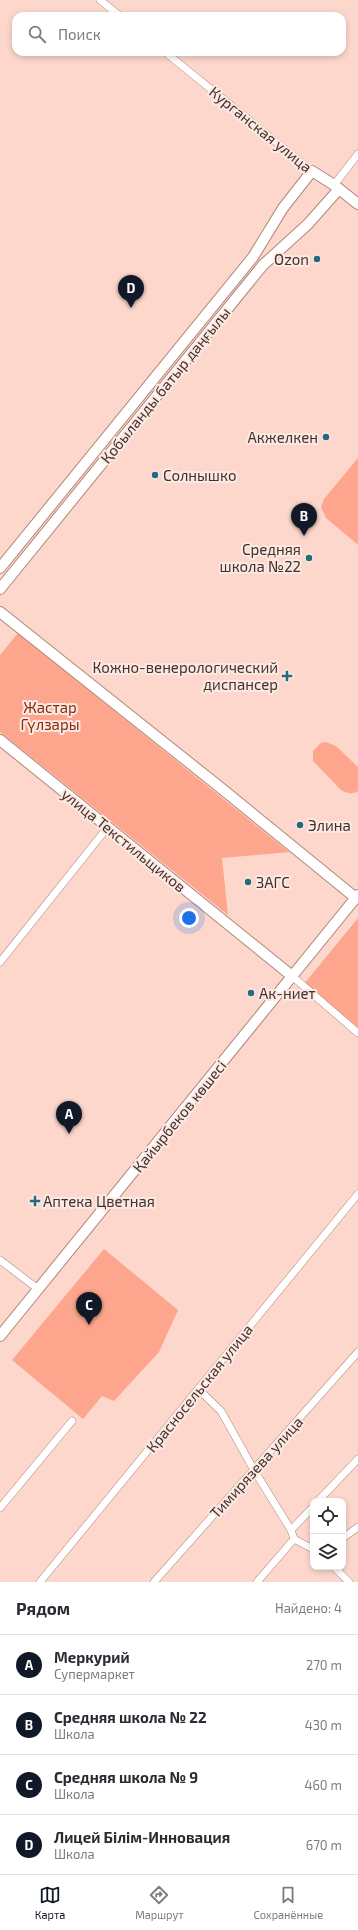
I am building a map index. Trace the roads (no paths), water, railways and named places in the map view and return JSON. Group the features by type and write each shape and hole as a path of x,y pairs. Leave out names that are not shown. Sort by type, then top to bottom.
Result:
{"street":[{"path":"100,0 115,12"},
{"name":"Курганская улица","path":"170,56 312,171 337,187 358,204"},
{"name":"Қобыланды батыр даңғылы","path":"0,589 263,265 308,224 337,187 358,154"},
{"name":"Қобыланды батыр даңғылы","path":"0,568 253,257 283,208 312,171"},
{"path":"0,612 357,898"},
{"name":"улица Текстильщиков","path":"0,740 292,976 358,1033"},
{"path":"0,962 108,828"},
{"name":"Қайырбеков көшесі","path":"0,1336 357,898"},
{"name":"Красносельская улица","path":"42,1579 358,1194"},
{"path":"0,1260 38,1289"},
{"name":"Тимирязева улица","path":"154,1582 358,1352"},
{"path":"198,1389 220,1411 291,1530 294,1538 310,1548"},
{"path":"0,1508 72,1421"},
{"path":"321,1498 358,1459"},
{"path":"291,1530 310,1510"},
{"path":"346,1536 358,1526"},
{"path":"257,1582 294,1538"},
{"path":"337,1570 349,1582"},
{"path":"42,1579 51,1582"}],"place":[{"name":"Ozon","path":"317,259"},
{"name":"Лицей Білім-Инновация","path":"131,308"},
{"name":"Акжелкен","path":"326,437"},
{"name":"Солнышко","path":"155,475"},
{"name":"Средняя школа № 22","path":"304,536"},
{"name":"Средняя школа №22","path":"309,558"},
{"name":"Кожно-венерологический диспансер","path":"287,676"},
{"name":"Элина","path":"300,825"},
{"name":"ЗАГС","path":"248,882"},
{"name":"Ак-ниет","path":"251,993"},
{"name":"Меркурий","path":"69,1134"},
{"name":"Аптека Цветная","path":"35,1201"},
{"name":"Средняя школа № 9","path":"89,1325"}],"park label":[{"name":"Жастар Гүлзары","path":"50,716"}]}
